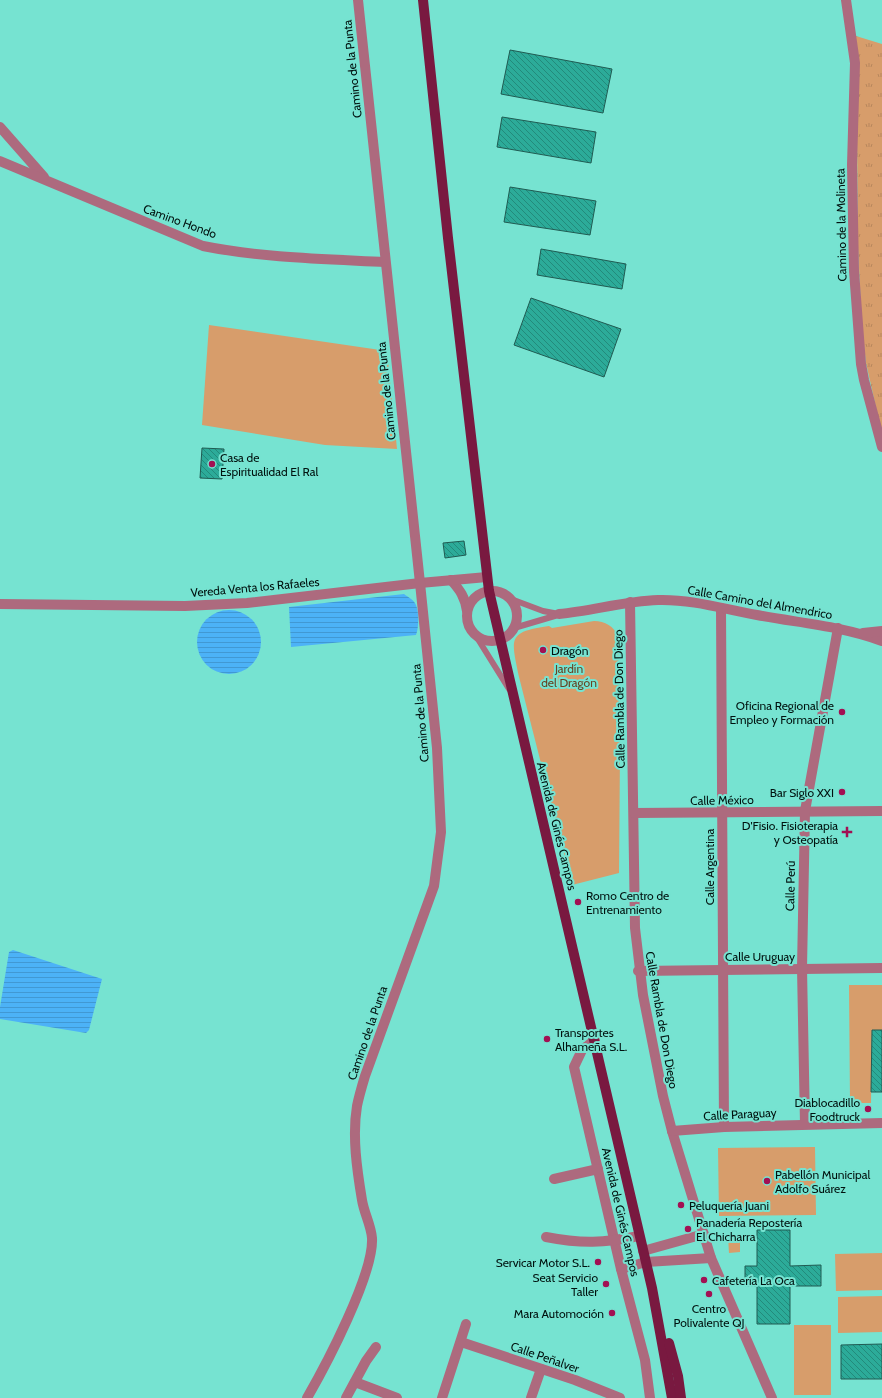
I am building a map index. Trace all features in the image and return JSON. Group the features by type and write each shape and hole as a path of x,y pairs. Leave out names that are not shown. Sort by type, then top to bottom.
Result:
{"main road":[{"name":"Avenida de Ginés Campos","path":"423,0 448,238 489,591 511,692 595,1040 652,1288 672,1398"},
{"name":"Avenida de Ginés Campos","path":"652,1288 678,1376 681,1398"}],"street":[{"name":"Camino de la Punta","path":"307,1398 324,1367 360,1289 370,1257 372,1238 362,1201 355,1135 357,1105 365,1076 434,886 440,825 437,748 358,0"},
{"name":"Camino de la Molineta","path":"846,0 854,63 852,166 854,271 861,364 882,447"},
{"path":"0,128 45,179"},
{"name":"Camino Hondo","path":"0,161 203,246 293,258 386,262"},
{"name":"Vereda Venta los Rafaeles","path":"0,604 185,606 247,603 420,583 487,577"},
{"path":"451,580 460,589 466,599 467,620 470,629 476,636 484,640 499,640 507,637 514,628 518,615 516,606 512,599 505,594 489,591 474,598 467,611"},
{"name":"Calle Camino del Almendrico","path":"559,614 630,602 659,600 696,602 721,608 838,628 861,633 882,641"},
{"name":"Calle Rambla de Don Diego","path":"630,602 635,928 638,970 662,1096 711,1258 772,1398"},
{"name":"Calle Argentina","path":"721,608 724,1127"},
{"name":"Calle Perú","path":"805,1124 802,968 805,811 838,628"},
{"name":"Calle Camino del Almendrico","path":"861,633 882,631"},
{"name":"Calle México","path":"634,813 805,811 882,812"},
{"name":"Calle Uruguay","path":"638,970 882,968"},
{"name":"Avenida de Ginés Campos","path":"595,1040 582,1050 574,1067 614,1241 645,1360 650,1398"},
{"name":"Calle Paraguay","path":"672,1131 724,1127 882,1123"},
{"path":"554,1179 598,1169"},
{"path":"643,1252 704,1234"},
{"path":"546,1237 574,1242 614,1241 639,1236"},
{"path":"621,1269 646,1262 711,1258"},
{"path":"442,1398 466,1324"},
{"name":"Calle Peñalver","path":"461,1342 620,1398"},
{"path":"346,1398 376,1347"},
{"path":"531,1398 541,1369"},
{"path":"355,1382 397,1398"}],"lane":[{"path":"512,599 544,611 559,614"},
{"path":"514,628 559,614"},
{"path":"476,636 511,692"}],"green space":[{"path":"856,36 882,44 882,434 866,363 862,327 858,248"},
{"path":"209,325 387,351 397,449 325,445 202,425"},
{"name":"Jardín del Dragón","path":"594,621 602,622 612,627 618,637 620,751 619,873 572,885 519,677 514,653 514,645 515,639 519,634 535,628 549,626 552,628"},
{"path":"849,985 882,985 882,1030 872,1030 871,1103 850,1103"},
{"name":"Pabellón Municipal Adolfo Suárez","path":"815,1147 816,1215 719,1216 718,1148"},
{"path":"728,1236 740,1236 740,1252 729,1253"},
{"path":"882,1253 882,1290 836,1291 835,1254"},
{"path":"882,1296 882,1332 838,1333 838,1297"},
{"path":"794,1325 831,1325 831,1395 794,1395"}],"water":[{"path":"404,594 414,602 417,608 418,624 416,635 291,647 289,607"},
{"path":"229,610 247,616 255,624 261,642 255,660 247,668 229,674 211,668 203,660 197,642 203,624 211,616"},
{"path":"13,950 102,979 89,1030 86,1033 0,1019 0,1007 9,952"}],"building":[{"path":"510,50 612,69 603,113 501,94"},
{"path":"502,117 596,132 591,163 497,147"},
{"path":"510,187 596,201 590,235 504,222"},
{"path":"541,249 626,264 622,289 537,275"},
{"path":"531,298 621,329 604,377 514,345"},
{"name":"Casa de Espiritualidad El Ral","path":"202,448 224,449 222,479 200,478"},
{"path":"464,541 466,555 445,558 443,543"},
{"path":"872,1030 882,1030 882,1092 871,1092"},
{"path":"757,1230 790,1230 790,1266 821,1265 821,1286 790,1286 790,1324 757,1324 757,1286 745,1286 745,1266 757,1266"},
{"path":"882,1344 882,1379 841,1379 841,1345"}],"place":[{"name":"Casa de Espiritualidad El Ral","path":"212,464"},
{"name":"Dragón","path":"543,650"},
{"name":"Oficina Regional de Empleo y Formación","path":"842,712"},
{"name":"Bar Siglo XXI","path":"842,792"},
{"name":"D'Fisio. Fisioterapia y Osteopatía","path":"847,832"},
{"name":"Romo Centro de Entrenamiento","path":"578,902"},
{"name":"Transportes Alhameña S.L.","path":"547,1039"},
{"name":"Diablocadillo Foodtruck","path":"868,1109"},
{"name":"Pabellón Municipal Adolfo Suárez","path":"767,1181"},
{"name":"Peluquería Juani","path":"681,1205"},
{"name":"Panadería Repostería El Chicharra","path":"688,1229"},
{"name":"Servicar Motor S.L.","path":"598,1262"},
{"name":"Cafetería La Oca","path":"704,1280"},
{"name":"Seat Servicio Taller","path":"606,1284"},
{"name":"Centro Polivalente QJ","path":"709,1294"},
{"name":"Mara Automoción","path":"612,1313"}]}
